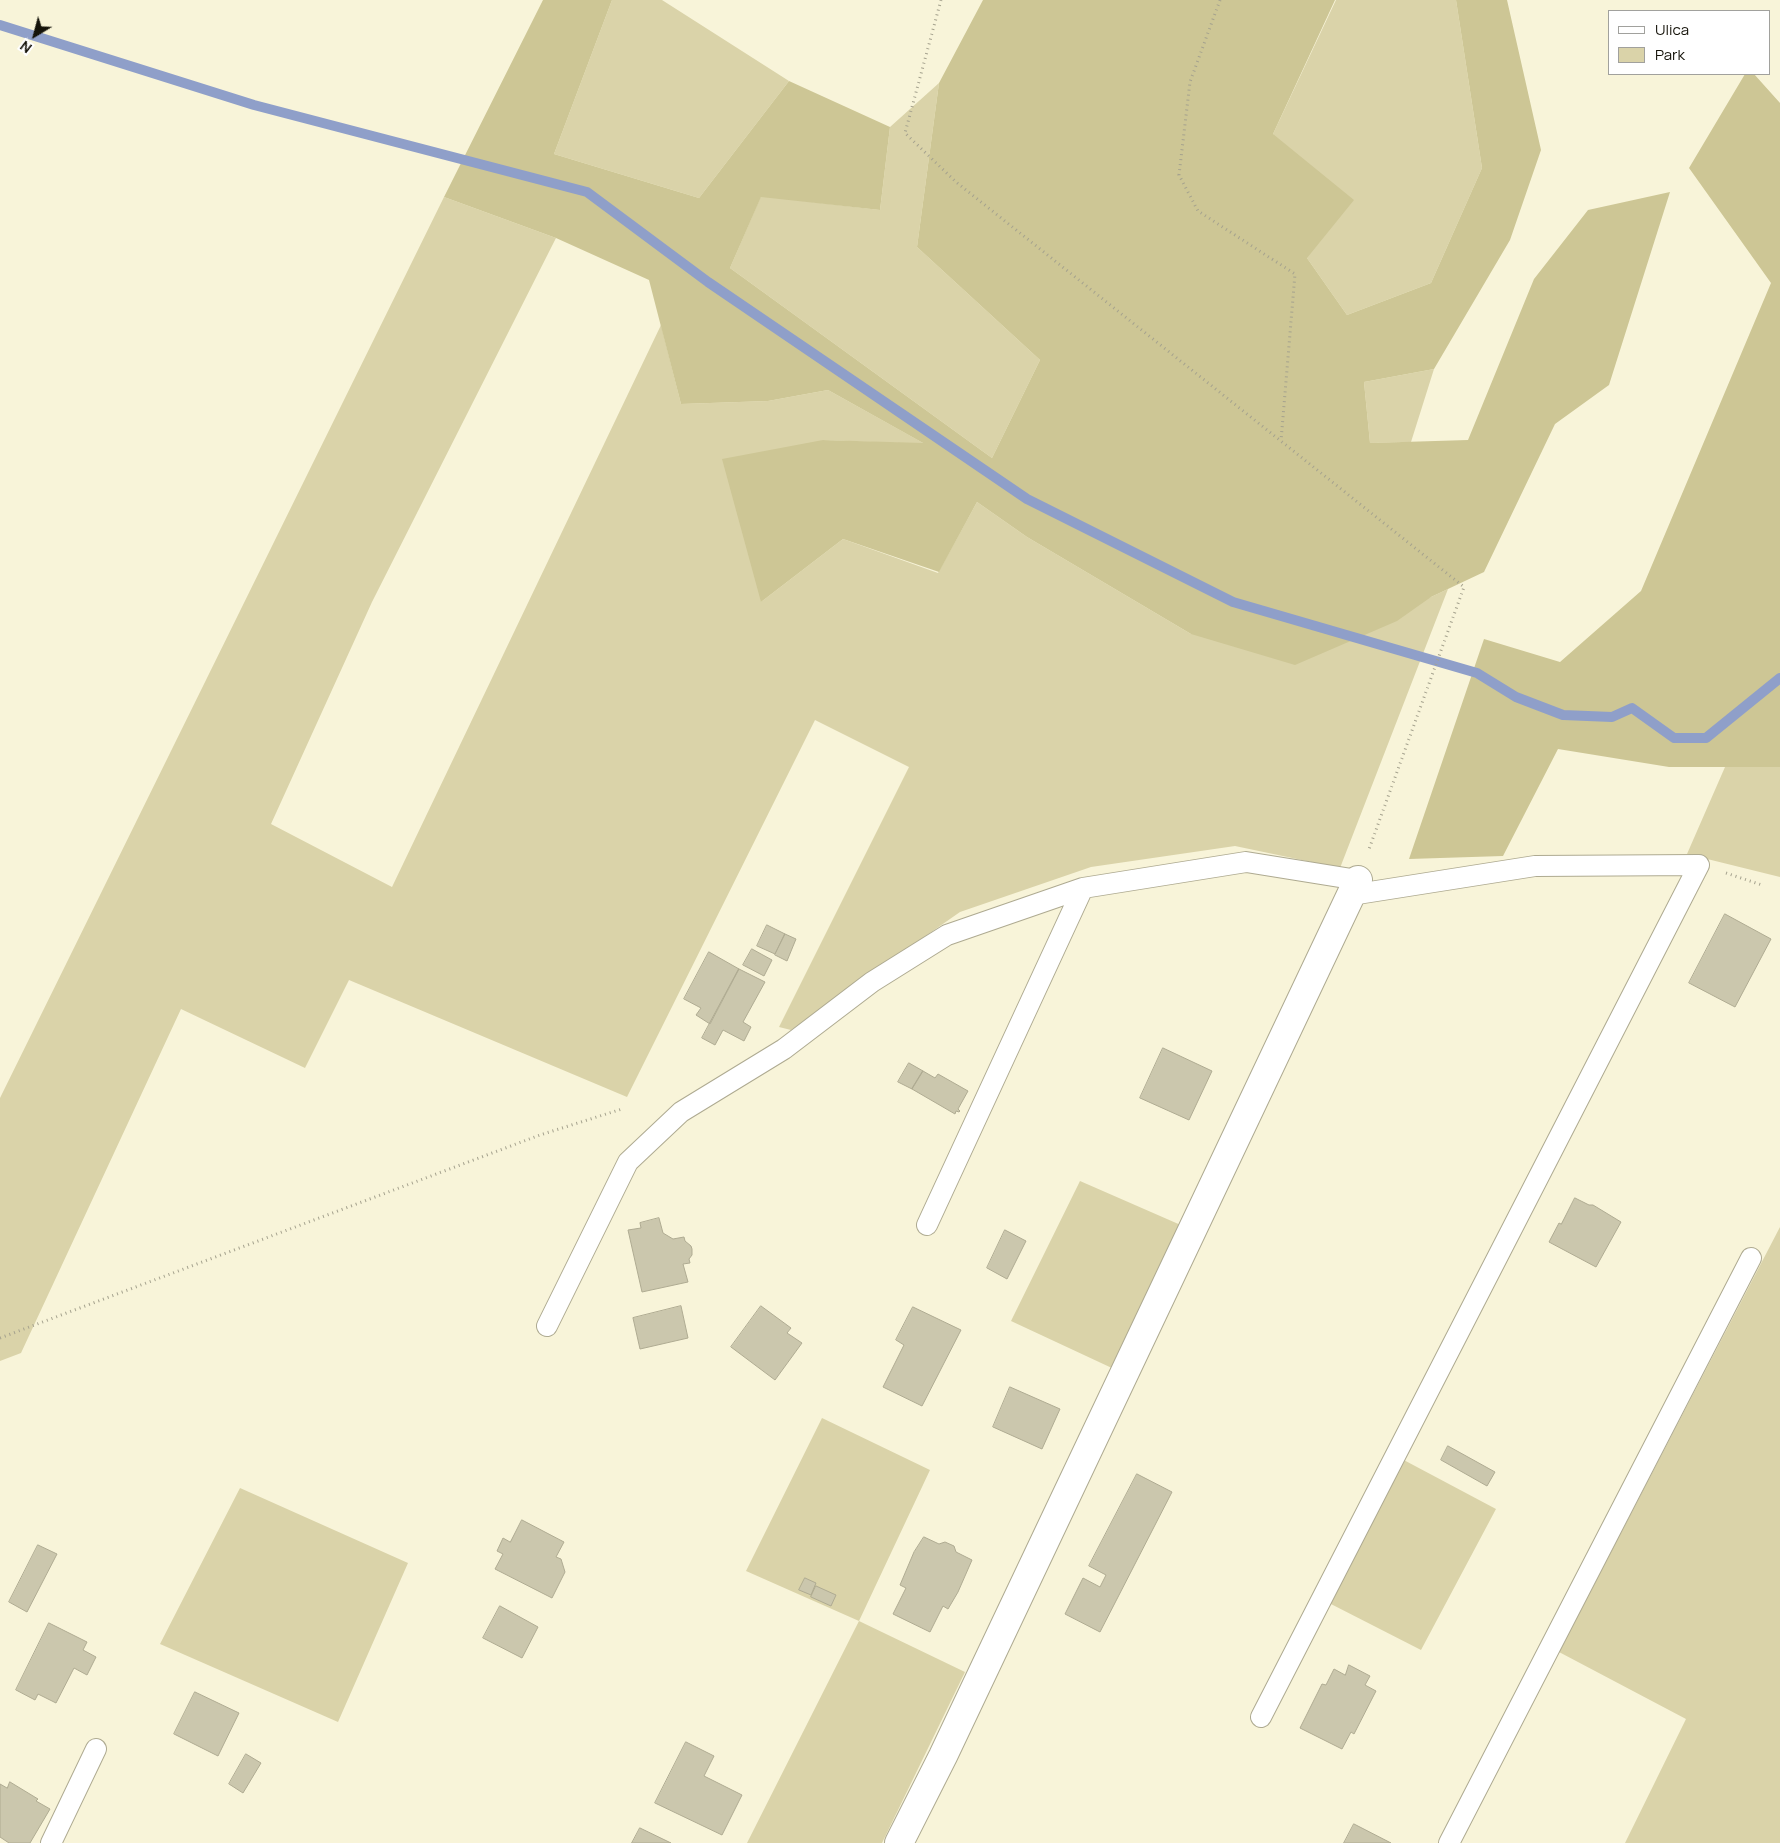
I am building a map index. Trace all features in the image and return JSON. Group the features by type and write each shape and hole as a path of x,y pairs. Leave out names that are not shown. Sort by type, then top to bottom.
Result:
{"street":[{"path":"899,1843 943,1756 1355,888"}],"lane":[{"path":"547,1326 628,1162 681,1112 784,1049 872,982 947,935 1083,888 1246,862 1355,888 1535,866 1699,865 1513,1221 1261,1718"},
{"path":"927,1225 1083,888"},
{"path":"1449,1843 1751,1258"},
{"path":"51,1843 96,1749"}],"path":[{"path":"941,0 905,133 956,182 1464,587 1355,888"},
{"path":"1220,0 1190,82 1179,175 1198,211 1295,274 1281,441"},
{"path":"1699,865 1762,884"},
{"path":"0,1338 540,1134 622,1109"}],"green space":[{"path":"612,0 662,0 789,81 699,198 554,154"},
{"path":"1336,0 1456,0 1482,168 1431,283 1347,315 1307,258 1273,134"},
{"path":"939,83 917,247 1040,360 992,458 730,268 761,196 880,210 890,127"},
{"path":"444,197 556,238 372,602 271,824 392,887 661,325 681,404 768,401 828,390 925,444 823,440 761,602 843,539 938,573 977,502 1027,537 1191,634 1431,597 1448,589 1340,868 1235,846 1091,867 960,912 791,1030 779,1027 909,767 815,720 627,1097 349,980 305,1068 181,1009 21,1353 0,1361 0,1098"},
{"path":"1434,369 1411,442 1370,443 1364,382"},
{"path":"1725,767 1780,767 1780,877 1687,854"},
{"path":"1080,1181 1183,1226 1114,1369 1011,1321"},
{"path":"1780,1227 1780,1843 1625,1843 1686,1719 1559,1652"},
{"path":"822,1418 930,1470 859,1621 746,1571"},
{"path":"1400,1458 1496,1509 1421,1650 1327,1602"},
{"path":"240,1488 408,1563 338,1722 160,1644"},
{"path":"859,1621 965,1672 882,1843 747,1843"}],"shaded area":[{"path":"543,0 612,0 554,154 699,198 789,81 890,127 880,210 761,197 730,268 992,458 1040,360 917,247 939,83 983,0 1335,0 1273,134 1354,200 1307,258 1347,315 1431,283 1482,168 1456,0 1507,0 1541,150 1510,240 1434,369 1364,382 1370,443 1468,440 1534,279 1588,210 1670,192 1609,385 1555,424 1484,572 1431,597 1397,621 1295,665 1191,634 1027,537 977,502 939,572 843,539 761,602 722,459 823,440 923,443 828,390 768,401 681,404 649,280 556,238 444,197"},
{"path":"1744,75 1755,75 1780,103 1780,767 1669,767 1558,749 1503,856 1409,859 1484,639 1560,662 1641,591 1771,283 1689,168"}],"building":[{"path":"1725,914 1771,939 1735,1007 1689,983"},
{"path":"767,925 785,934 775,954 757,946"},
{"path":"785,934 796,939 787,961 775,955"},
{"path":"752,949 772,960 764,976 743,965"},
{"path":"709,952 739,969 710,1024 696,1015 701,1008 684,999"},
{"path":"739,969 765,982 743,1022 751,1027 744,1041 723,1030 715,1045 702,1038"},
{"path":"1163,1048 1212,1071 1189,1120 1140,1098"},
{"path":"909,1063 923,1071 912,1089 898,1082"},
{"path":"923,1071 935,1078 938,1074 968,1091 958,1109 959,1112 956,1111 955,1114 912,1089"},
{"path":"1575,1198 1593,1205 1621,1222 1596,1267 1549,1242"},
{"path":"659,1218 663,1233 673,1239 684,1237 685,1241 691,1246 692,1255 689,1259 690,1263 683,1264 688,1282 642,1292 628,1230 641,1228 640,1223"},
{"path":"1005,1230 1026,1241 1007,1279 987,1268"},
{"path":"681,1306 688,1338 640,1349 633,1318"},
{"path":"761,1306 791,1328 787,1333 802,1343 775,1380 731,1347"},
{"path":"913,1307 961,1330 922,1406 883,1387 904,1345 896,1340"},
{"path":"1010,1387 1060,1409 1042,1449 993,1427"},
{"path":"1448,1446 1495,1472 1487,1486 1441,1460"},
{"path":"1137,1474 1172,1492 1100,1632 1065,1614 1083,1578 1100,1587 1106,1575 1089,1566"},
{"path":"522,1520 564,1542 556,1557 561,1559 565,1572 552,1598 495,1569 503,1554 497,1551 503,1538 510,1542"},
{"path":"924,1537 939,1544 945,1542 954,1546 956,1552 972,1560 958,1592 948,1609 943,1606 930,1632 893,1614 906,1588 900,1585 914,1552"},
{"path":"38,1545 57,1554 27,1612 9,1602"},
{"path":"805,1578 816,1583 811,1595 799,1590"},
{"path":"816,1586 836,1595 831,1606 811,1597"},
{"path":"500,1606 538,1627 522,1658 483,1638"},
{"path":"49,1623 87,1642 83,1650 96,1657 87,1675 74,1668 56,1703 38,1694 35,1700 16,1690"},
{"path":"1349,1665 1370,1676 1365,1685 1376,1691 1354,1734 1351,1732 1342,1749 1300,1728 1322,1684 1326,1685 1334,1669 1345,1675"},
{"path":"195,1692 239,1713 218,1756 174,1734"},
{"path":"686,1742 714,1756 704,1776 742,1795 722,1835 655,1803"},
{"path":"246,1754 261,1763 243,1793 229,1784"},
{"path":"10,1782 38,1799 36,1801 50,1809 30,1843 9,1843 0,1837 0,1784 7,1788"},
{"path":"1354,1824 1391,1843 1344,1843"},
{"path":"640,1828 671,1843 632,1843"}],"waterway":[{"path":"0,25 254,105 587,192 708,282 1027,499 1233,602 1477,673 1516,697 1563,715 1612,717 1632,708 1674,738 1706,738 1780,678"}]}
